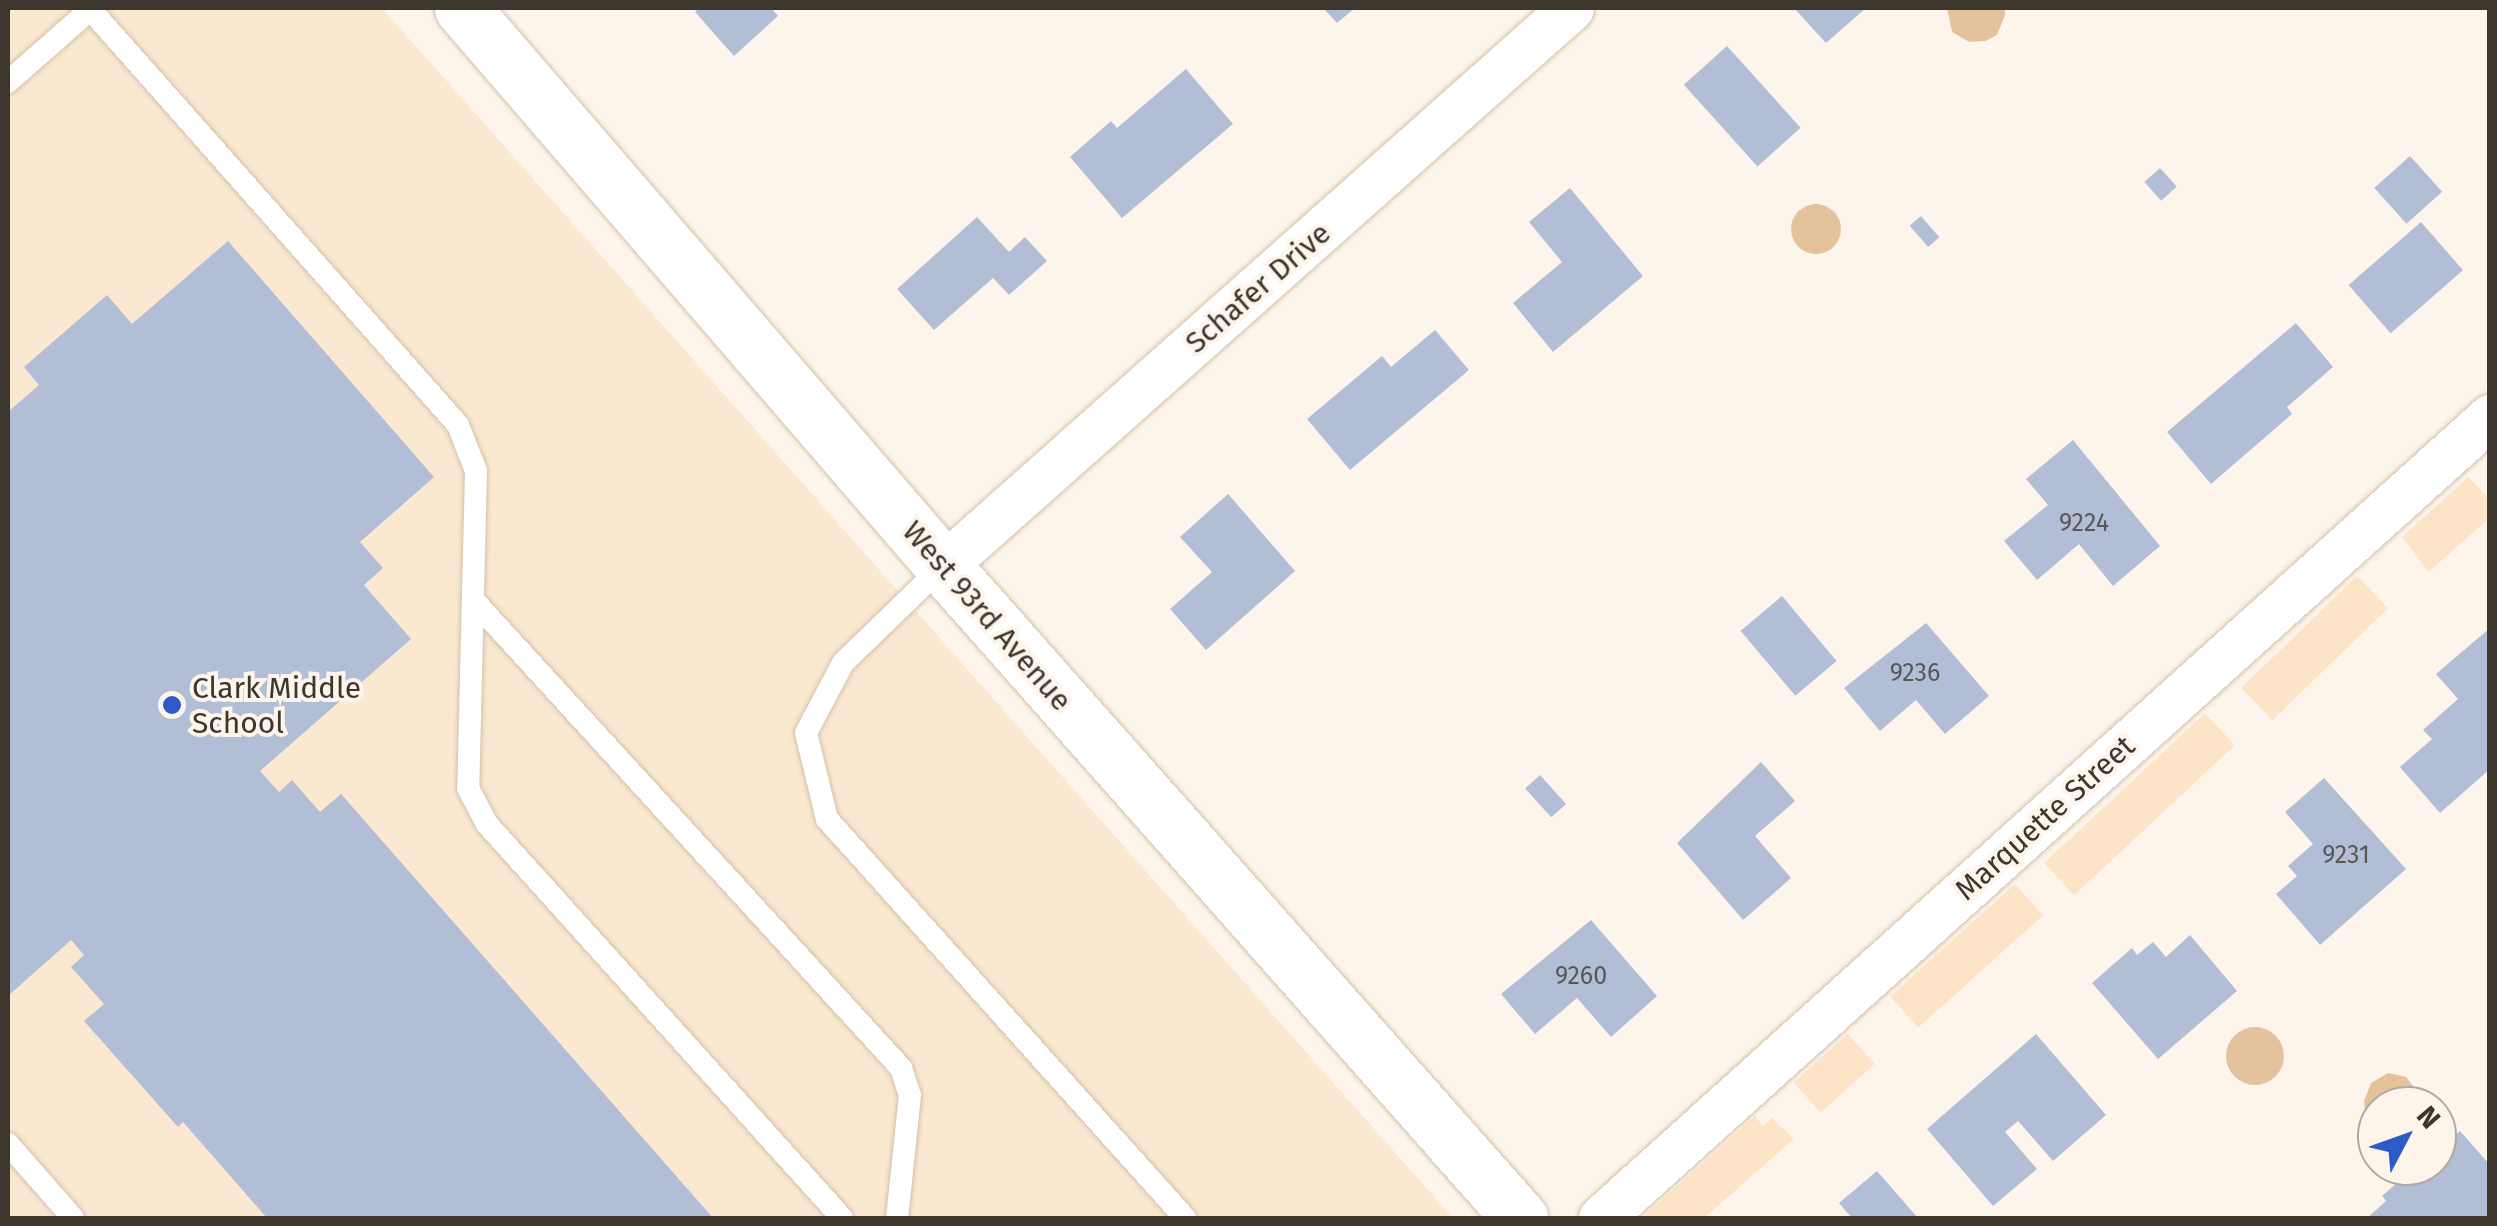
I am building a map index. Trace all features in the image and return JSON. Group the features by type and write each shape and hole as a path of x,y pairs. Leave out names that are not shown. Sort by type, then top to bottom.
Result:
{"street":[{"name":"West 93rd Avenue","path":"462,8 942,566 1520,1218"},
{"name":"Schafer Drive","path":"942,566 1571,8"},
{"name":"Marquette Street","path":"1600,1218 2490,416"}],"lane":[{"path":"8,82 91,8 458,425 476,472 476,602 468,788 487,824 842,1218"},
{"path":"942,566 843,663 806,734 827,819 1185,1218"},
{"path":"476,602 901,1068 910,1095 897,1218"},
{"path":"8,1144 74,1218"}],"shaded area":[{"path":"8,8 382,8 1453,1218 8,1218"},
{"path":"1947,8 2005,8 2005,15 1997,35 1986,41 1969,42 1952,32"},
{"path":"1816,204 1833,212 1841,229 1833,246 1816,254 1799,246 1791,229 1799,212"},
{"path":"2468,477 2489,498 2489,518 2429,572 2402,537"},
{"path":"2357,576 2388,608 2272,720 2241,688"},
{"path":"2205,713 2235,745 2074,895 2044,863"},
{"path":"2015,884 2043,915 1918,1028 1890,996"},
{"path":"2255,1027 2276,1035 2284,1056 2276,1077 2255,1085 2234,1077 2226,1056 2234,1035"},
{"path":"1848,1034 1875,1064 1821,1113 1794,1083"},
{"path":"2388,1073 2406,1077 2413,1086 2370,1086"},
{"path":"1755,1116 1763,1126 1772,1118 1794,1139 1704,1218 1642,1218"}],"building":[{"path":"700,8 771,8 778,16 734,56 695,12"},
{"path":"1323,8 1355,8 1337,23"},
{"path":"1794,8 1866,8 1826,43"},
{"path":"1727,46 1801,128 1758,167 1684,85"},
{"path":"1186,69 1233,124 1122,218 1070,157 1111,121 1117,128"},
{"path":"2410,156 2442,192 2406,224 2374,188"},
{"path":"2160,168 2177,187 2161,201 2144,182"},
{"path":"1570,188 1643,276 1553,352 1513,303 1562,262 1529,222"},
{"path":"1921,216 1939,237 1928,247 1910,226"},
{"path":"977,217 1009,252 1025,237 1047,261 1009,295 993,278 934,330 897,289"},
{"path":"2421,222 2463,270 2391,333 2349,285"},
{"name":"Clark Middle School","path":"228,241 434,477 360,542 383,568 364,585 411,639 260,771 279,792 292,780 320,812 341,794 713,1218 267,1218 183,1122 178,1127 84,1021 104,1004 71,967 84,955 71,940 8,996 8,412 39,385 24,367 107,295 132,324"},
{"path":"2296,323 2333,367 2287,407 2292,414 2211,484 2167,432"},
{"path":"1435,330 1469,370 1350,470 1307,419 1382,356 1391,367"},
{"path":"2073,440 2160,546 2113,586 2079,544 2037,580 2004,541 2048,505 2026,479"},
{"path":"1228,494 1295,571 1206,650 1170,609 1212,572 1180,537"},
{"path":"1782,596 1837,661 1795,696 1741,631"},
{"path":"1926,623 1989,696 1945,734 1916,700 1880,731 1844,688"},
{"path":"2490,628 2490,769 2440,813 2400,767 2432,739 2423,730 2458,699 2436,674"},
{"path":"1761,762 1795,801 1755,836 1791,878 1743,920 1677,843"},
{"path":"1540,775 1566,804 1551,817 1525,788"},
{"path":"2324,778 2406,869 2320,945 2276,894 2297,876 2288,866 2313,844 2285,812"},
{"path":"1591,920 1657,996 1611,1037 1577,998 1535,1034 1501,994"},
{"path":"2190,935 2237,991 2158,1059 2092,983 2132,948 2137,955 2153,942 2166,957"},
{"path":"2036,1034 2106,1115 2053,1161 2018,1121 2005,1132 2037,1169 1993,1206 1927,1129"},
{"path":"2460,1131 2490,1165 2490,1218 2367,1218 2386,1201 2382,1196 2394,1186 2457,1186"},
{"path":"1877,1171 1918,1218 1852,1218 1839,1203"}],"place":[{"name":"Clark Middle School","path":"172,705"}]}
